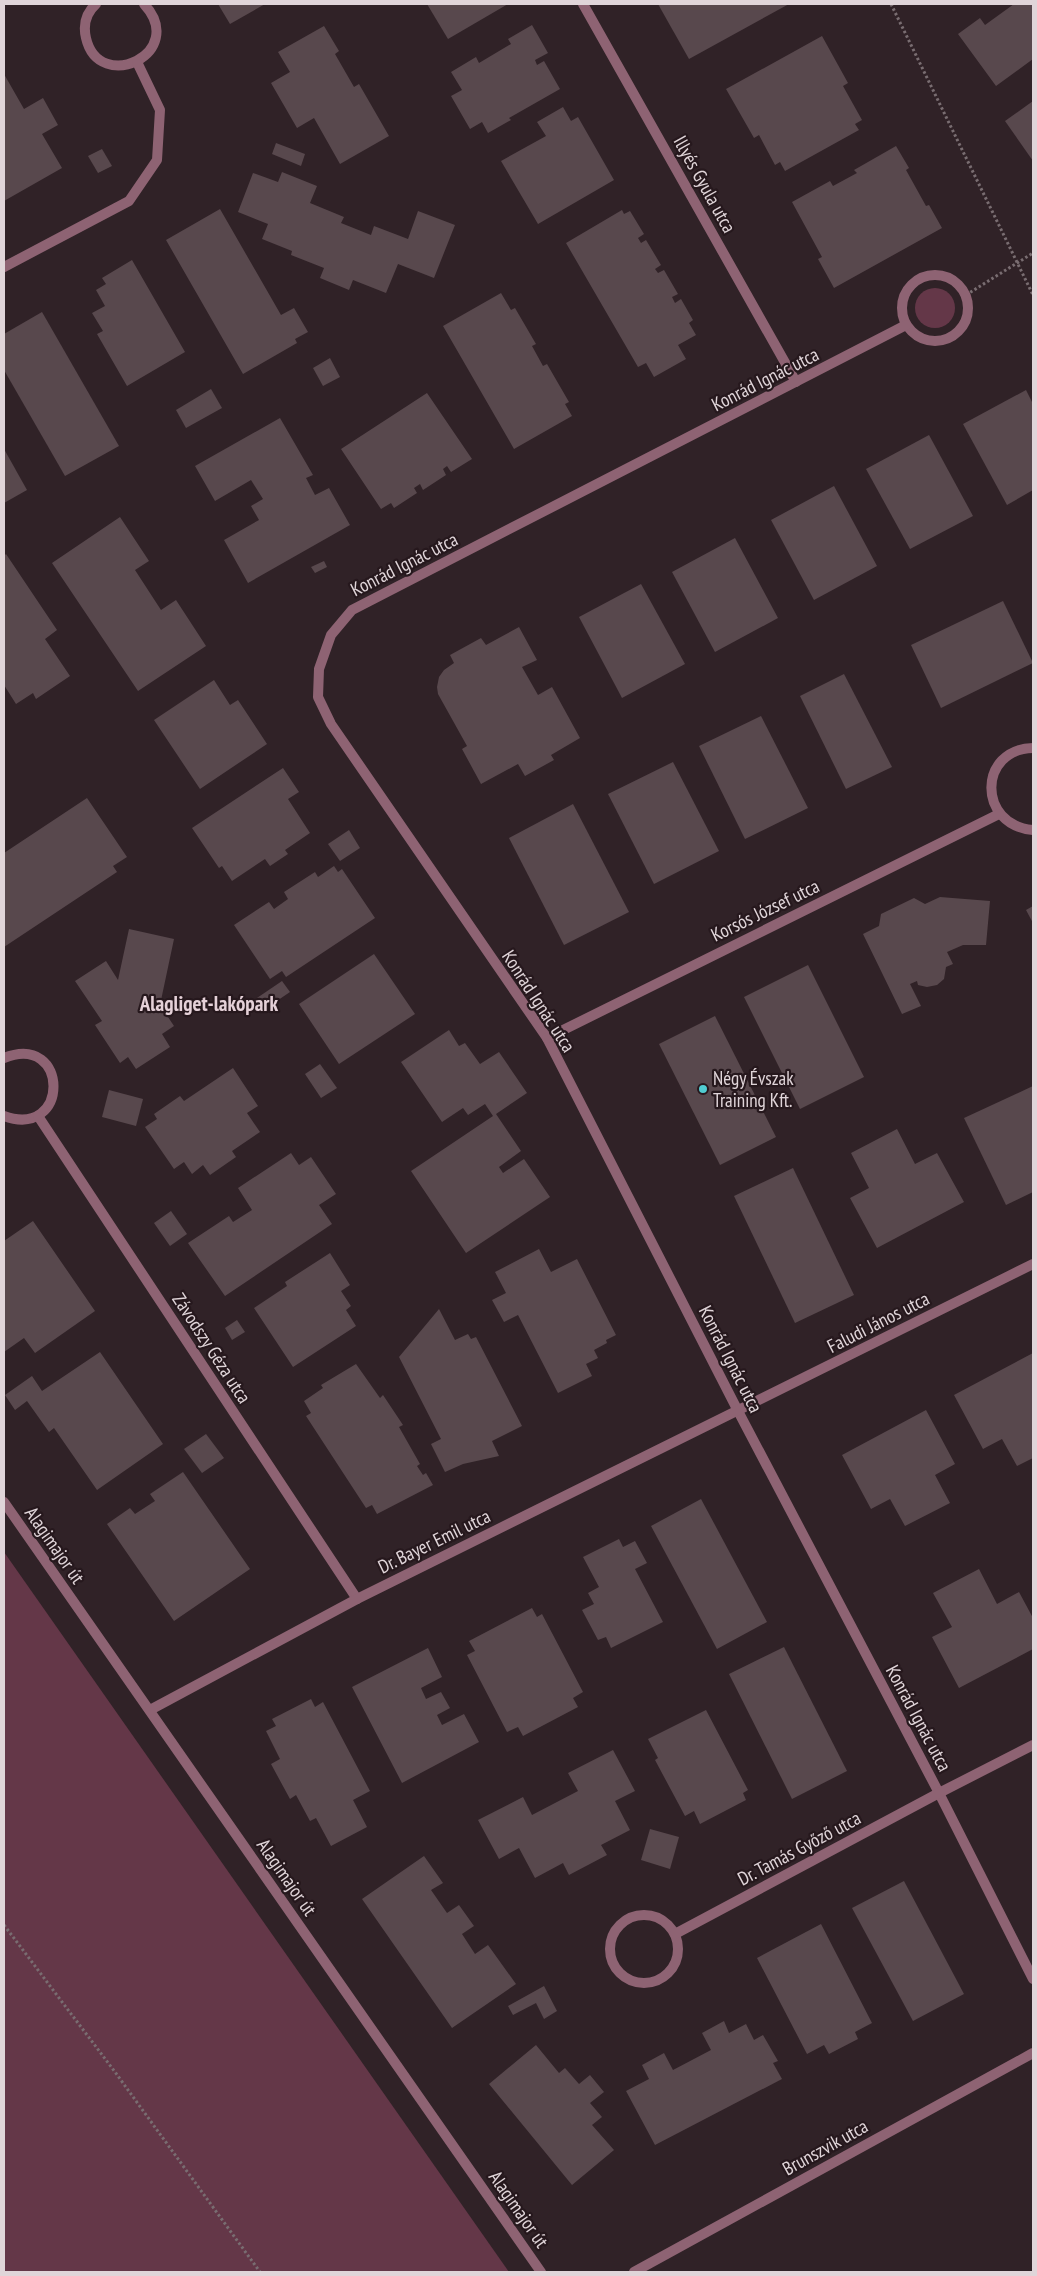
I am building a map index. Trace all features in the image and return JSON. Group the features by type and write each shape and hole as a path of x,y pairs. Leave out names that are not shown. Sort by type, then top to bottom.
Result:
{"street":[{"path":"96,4 86,19 84,32 87,43 93,54 102,61 114,66 137,62 153,46 156,22 151,11 144,4"},
{"name":"Illyés Gyula utca","path":"583,4 796,382"},
{"path":"4,268 129,201 157,160 160,110 137,62"},
{"path":"937,274 954,281 966,295 968,311 963,326 950,338 934,342 918,337 906,325 901,308 906,290 919,278 937,274"},
{"name":"Konrád Ignác utca","path":"906,325 352,610 330,634 319,669 318,697 331,724 546,1038 738,1411 939,1793 1033,1979"},
{"path":"1033,748 1024,748 1011,753 1000,762 993,774 991,788 993,802 999,814 1009,823 1021,829 1033,830"},
{"name":"Korsós József utca","path":"546,1038 999,814"},
{"path":"4,1058 18,1052 31,1054 44,1061 51,1070 55,1088 51,1103 38,1116 23,1120 4,1116"},
{"name":"Závodszy Géza utca","path":"38,1116 357,1599"},
{"name":"Faludi János utca","path":"738,1411 1033,1264"},
{"name":"Dr. Bayer Emil utca","path":"150,1710 357,1599 738,1411"},
{"name":"Alagimajor út","path":"4,1502 541,2272"},
{"name":"Dr. Tamás Győző utca","path":"675,1934 1033,1745"},
{"path":"638,1915 654,1917 668,1925 675,1934 678,1945 675,1963 664,1977 654,1982 642,1984 630,1981 620,1974 613,1965 610,1955 611,1939 619,1925 628,1919 638,1915"},
{"name":"Brunszvik utca","path":"634,2272 1033,2052"}],"path":[{"path":"891,4 1033,295"},
{"path":"966,295 1033,253"},
{"path":"4,1925 115,2072 260,2272"}],"shaded area":[{"path":"939,288 946,291 952,297 955,308 954,316 946,325 939,328 931,328 924,325 916,316 915,304 918,297 927,289"},
{"path":"4,1552 509,2272 4,2272"}],"building":[{"path":"218,4 265,4 230,24"},
{"path":"427,4 508,4 448,39"},
{"path":"658,4 789,4 689,59"},
{"path":"1014,4 1033,4 1033,59 996,86 958,34 980,18 985,25"},
{"path":"532,25 548,53 535,60 537,65 544,61 560,89 509,118 511,120 488,133 482,122 470,129 451,96 462,90 451,72 476,57 479,63 511,44 508,39"},
{"path":"324,26 339,51 335,54 354,87 359,84 389,136 340,164 314,118 297,128 271,83 290,72 278,52"},
{"path":"822,36 848,83 843,86 862,120 855,124 859,130 785,171 780,162 775,165 759,135 754,138 726,89"},
{"path":"4,74 24,109 43,98 58,125 42,134 62,168 4,201"},
{"path":"1033,101 1033,161 1005,121"},
{"path":"563,107 571,121 578,117 614,180 538,224 501,161 546,136 537,122"},
{"path":"276,143 305,154 301,166 272,154"},
{"path":"896,146 909,168 906,170 926,206 929,205 942,228 834,288 818,259 822,257 792,202 830,181 833,186 857,173 854,170"},
{"path":"102,149 112,166 98,173 88,156"},
{"path":"282,172 317,186 310,203 344,217 341,223 371,235 374,226 408,239 418,211 455,225 434,278 398,264 386,293 353,280 349,290 320,278 324,268 291,255 292,251 262,239 268,224 238,212 253,173 278,182"},
{"path":"220,209 281,315 294,308 308,332 295,339 297,343 243,374 166,240"},
{"path":"622,210 624,214 630,211 644,234 638,238 641,243 646,240 661,265 655,269 658,273 664,270 678,294 672,297 675,303 681,299 693,320 689,323 696,335 678,345 686,359 654,377 646,363 638,367 566,243"},
{"path":"132,260 185,352 127,386 97,334 103,331 92,313 105,306 96,290 106,284 102,278"},
{"path":"501,293 511,310 515,308 536,344 532,346 543,366 547,364 569,402 565,404 572,416 514,449 443,326"},
{"path":"42,312 119,446 65,476 4,370 4,334"},
{"path":"330,358 340,377 323,386 313,368"},
{"path":"211,389 222,408 186,428 176,410"},
{"path":"1026,390 1033,404 1033,490 1007,505 963,424"},
{"path":"427,393 472,459 451,472 447,466 443,469 446,475 423,490 420,484 414,488 417,493 394,508 391,503 381,509 341,449"},
{"path":"280,418 313,475 306,478 315,495 329,488 350,525 248,583 224,540 259,520 251,506 263,499 251,480 215,501 195,466"},
{"path":"929,435 973,516 910,549 866,469"},
{"path":"4,449 27,490 4,503"},
{"path":"834,486 877,566 814,600 771,520"},
{"path":"120,517 149,561 135,570 161,610 176,600 206,646 138,691 52,563"},
{"path":"735,538 778,618 715,652 672,572"},
{"path":"6,554 57,630 45,639 70,676 36,699 33,693 16,704 4,685 4,556"},
{"path":"324,561 327,567 315,573 311,567"},
{"path":"641,584 685,664 622,698 579,617"},
{"path":"1003,601 1033,663 941,708 911,645"},
{"path":"519,627 537,660 522,667 538,695 552,687 580,738 551,755 554,760 525,776 518,764 481,784 462,749 467,746 438,694 439,677 444,670 454,663 450,655 481,638 486,645"},
{"path":"844,674 892,767 846,789 800,696"},
{"path":"214,680 230,705 238,700 267,744 200,789 154,720"},
{"path":"761,716 808,808 745,839 699,746"},
{"path":"673,762 719,851 654,884 608,794"},
{"path":"283,768 299,792 288,799 310,833 285,850 288,854 270,866 265,859 232,881 222,866 219,868 192,828"},
{"path":"87,798 127,857 113,866 117,872 4,947 4,853"},
{"path":"573,804 629,912 564,945 509,838"},
{"path":"349,830 360,848 340,861 328,844"},
{"path":"334,866 338,872 342,869 375,918 286,977 282,971 270,979 234,925 269,902 274,909 288,899 284,892 315,872 318,877"},
{"path":"940,897 990,901 986,945 963,945 947,952 953,964 946,967 944,979 937,985 927,987 918,985 917,981 910,984 921,1006 902,1014 863,934 879,926 881,914 914,898 925,904"},
{"path":"1033,906 1033,923 1026,910"},
{"path":"129,929 174,939 160,1005 174,1026 162,1034 170,1047 136,1069 128,1057 120,1063 95,1025 102,1021 75,981 106,961 118,980"},
{"path":"374,954 415,1014 339,1064 299,1004"},
{"path":"808,965 864,1077 800,1109 744,997"},
{"path":"282,981 290,992 262,1011 254,1000"},
{"path":"715,1016 776,1137 720,1165 659,1044"},
{"path":"449,1030 459,1046 465,1043 480,1064 499,1052 527,1093 496,1114 521,1151 499,1167 503,1173 524,1159 550,1197 466,1253 411,1171 493,1116 485,1104 468,1115 463,1108 442,1122 401,1062"},
{"path":"320,1064 337,1088 321,1098 305,1074"},
{"path":"233,1068 258,1106 247,1113 260,1132 232,1151 236,1157 210,1175 203,1165 192,1174 184,1162 174,1169 145,1127 157,1119 154,1114 180,1096 184,1101"},
{"path":"1033,1086 1033,1192 1006,1205 964,1118"},
{"path":"109,1090 143,1099 136,1126 102,1117"},
{"path":"897,1129 915,1164 937,1153 964,1202 877,1248 850,1198 869,1188 851,1153"},
{"path":"291,1153 299,1165 311,1157 336,1194 319,1205 332,1224 225,1296 188,1243 229,1216 233,1222 252,1210 238,1188"},
{"path":"793,1168 854,1295 795,1323 734,1196"},
{"path":"171,1211 187,1234 170,1246 154,1223"},
{"path":"33,1221 95,1311 35,1353 24,1338 4,1352 4,1241"},
{"path":"539,1249 551,1272 577,1259 616,1335 606,1340 607,1343 594,1350 598,1358 586,1364 592,1376 558,1393 518,1315 504,1322 492,1300 506,1293 495,1272"},
{"path":"330,1253 350,1285 341,1291 351,1306 346,1310 356,1326 293,1367 254,1308 287,1286 285,1282"},
{"path":"439,1309 455,1340 468,1334 471,1339 476,1337 522,1426 492,1441 499,1456 463,1464 445,1472 431,1444 441,1439 399,1357"},
{"path":"237,1320 245,1332 232,1340 225,1328"},
{"path":"100,1352 163,1444 97,1490 54,1428 49,1432 27,1401 15,1410 5,1395 32,1376 42,1391"},
{"path":"1033,1353 1033,1458 1017,1466 1002,1439 983,1449 954,1395"},
{"path":"356,1364 380,1398 383,1395 403,1425 399,1427 420,1464 417,1466 423,1475 426,1473 433,1485 377,1514 372,1505 366,1508 306,1416 311,1413 304,1401 323,1388 321,1385"},
{"path":"926,1410 955,1464 935,1475 950,1503 905,1526 890,1499 871,1509 842,1455"},
{"path":"206,1434 224,1458 202,1473 184,1449"},
{"path":"183,1472 250,1569 174,1621 107,1524 130,1508 135,1514 155,1501 150,1494"},
{"path":"701,1499 767,1622 717,1649 651,1526"},
{"path":"619,1539 623,1547 635,1541 647,1563 635,1569 663,1622 611,1648 606,1637 598,1640 582,1610 594,1604 588,1593 599,1587 583,1557"},
{"path":"979,1569 997,1604 1019,1592 1033,1618 1033,1649 959,1688 932,1637 952,1627 933,1593"},
{"path":"532,1608 537,1617 542,1614 583,1692 573,1698 578,1707 523,1736 518,1727 507,1732 467,1655 475,1651 469,1641"},
{"path":"784,1647 847,1771 792,1799 729,1674"},
{"path":"428,1648 442,1677 421,1688 426,1699 441,1692 450,1708 437,1715 442,1725 464,1714 479,1742 402,1783 352,1687"},
{"path":"311,1699 315,1707 323,1702 370,1791 353,1800 367,1827 331,1846 316,1818 310,1821 296,1795 290,1799 271,1764 280,1759 266,1731 276,1726 272,1719"},
{"path":"706,1710 748,1790 743,1793 746,1800 700,1824 694,1811 685,1816 655,1760 658,1758 648,1739"},
{"path":"613,1750 635,1791 615,1801 630,1830 601,1845 607,1855 569,1875 563,1863 535,1878 519,1848 499,1859 478,1820 523,1797 532,1815 578,1791 568,1773"},
{"path":"650,1829 679,1837 670,1869 641,1860"},
{"path":"424,1856 443,1883 431,1890 447,1913 459,1905 474,1926 462,1934 475,1954 488,1945 516,1984 452,2028 362,1899"},
{"path":"904,1881 964,1994 913,2021 852,1908"},
{"path":"821,1924 872,2023 855,2032 858,2039 829,2054 824,2045 807,2054 757,1958"},
{"path":"544,1986 557,2011 544,2019 536,2003 513,2015 508,2006"},
{"path":"724,2021 729,2033 746,2024 754,2040 763,2035 778,2061 773,2063 782,2079 655,2145 626,2091 649,2079 642,2065 664,2053 673,2070 711,2050 702,2033"},
{"path":"536,2045 559,2073 565,2068 579,2084 590,2075 604,2092 590,2103 602,2117 592,2125 614,2150 572,2185 489,2084"}],"place":[{"name":"Négy Évszak Training Kft.","path":"703,1089"}],"district":[{"name":"Alagliget-lakópark","path":"209,1004"}]}
